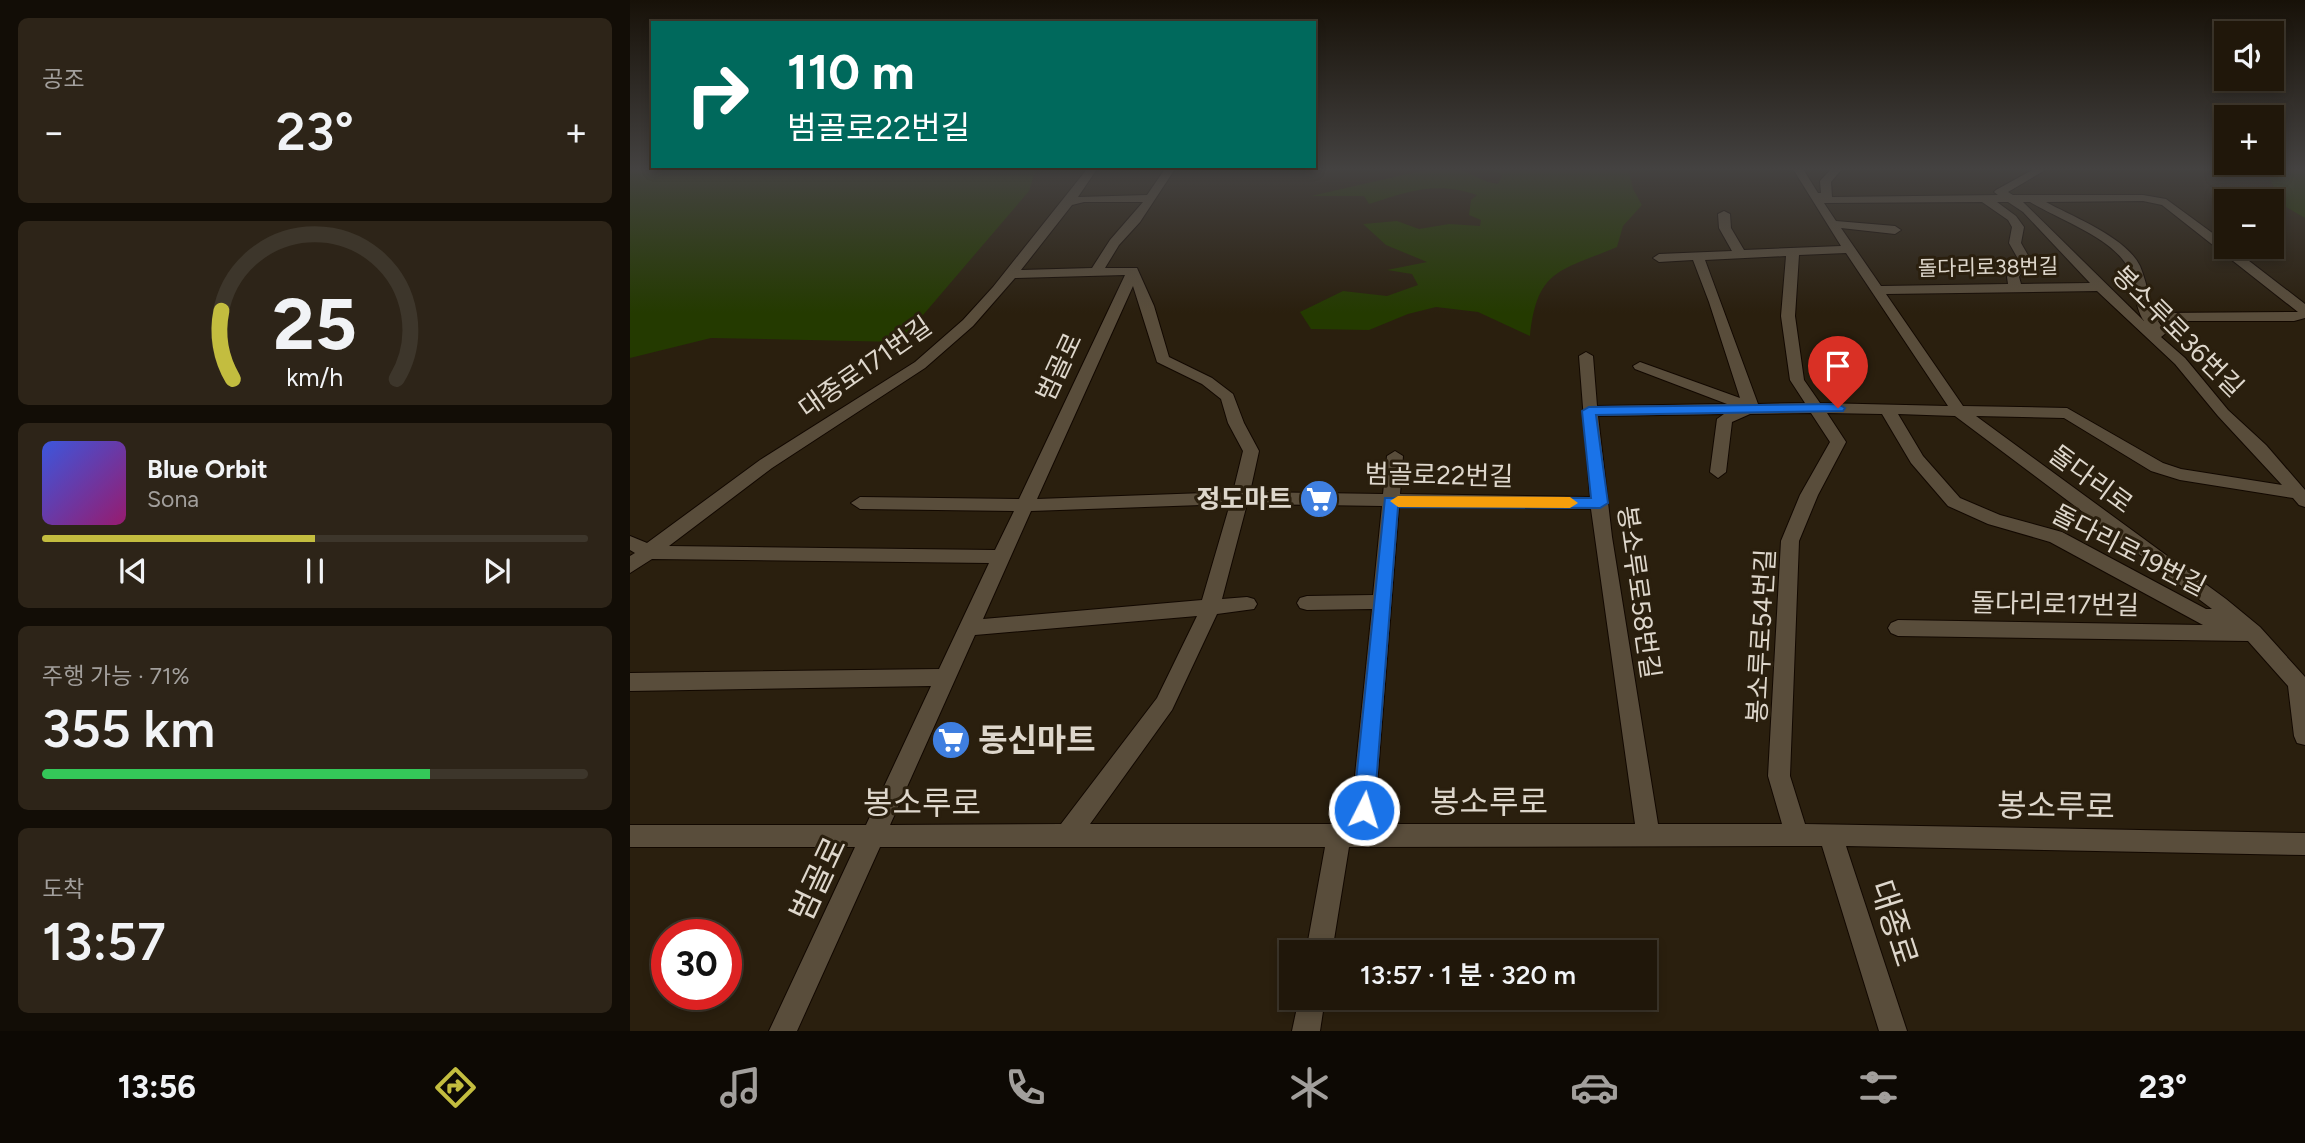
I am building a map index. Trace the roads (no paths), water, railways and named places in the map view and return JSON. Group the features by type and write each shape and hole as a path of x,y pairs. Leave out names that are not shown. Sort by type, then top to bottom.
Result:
{"street":[{"name":"대종로171번길","path":"630,566 766,464 920,365 968,323 1056,217"},
{"path":"1096,272 1114,243 1138,217"},
{"path":"1724,217 1725,228 1738,252"},
{"name":"돌다리로","path":"1828,217 1959,411 2234,616 2253,633 2298,683 2305,736"},
{"path":"2011,217 2018,227 2015,243 2023,257 2013,277 2015,286"},
{"name":"봉소루로36번길","path":"2034,217 2099,287 2162,342 2300,497"},
{"name":"봉소루로36번길","path":"2066,217 2106,239 2133,265 2148,317 2294,317 2305,312 2185,217"},
{"path":"1833,224 1895,230"},
{"path":"1659,258 1738,252 1850,249"},
{"name":"봉소루로54번길","path":"1793,251 1788,316 1797,380 1838,442 1809,495 1790,541 1779,776 1797,835"},
{"path":"1697,255 1716,302 1744,392 1753,409"},
{"path":"1009,274 1133,271 1147,306 1162,359 1207,381 1228,397 1236,423 1251,451 1242,498 1210,608 1165,704 1067,836"},
{"name":"범골로","path":"783,1031 1133,271"},
{"name":"돌다리로38번길","path":"1877,290 2015,286 2099,287"},
{"path":"2148,317 2162,342"},
{"name":"봉소루로58번길","path":"1586,356 1589,411 1600,503 1648,835"},
{"path":"1640,366 1753,409"},
{"path":"1589,411 1814,408 1959,411 2072,407 2157,467 2180,474 2300,497"},
{"name":"돌다리로19번길","path":"1886,408 1917,459 1954,502 1994,520 2056,537 2203,617 2234,616"},
{"path":"1718,472 1725,419 1753,409"},
{"path":"1323,940 1350,836 1383,602 1395,456"},
{"name":"범골로22번길","path":"860,503 1025,505 1242,498 1600,503"},
{"path":"630,542 648,552 1001,557"},
{"path":"1307,604 1383,602"},
{"path":"969,628 1247,604"},
{"name":"돌다리로17번길","path":"1898,628 2253,633"},
{"path":"630,682 946,677"},
{"name":"봉소루로","path":"630,836 1830,835 2305,844"},
{"name":"대종로","path":"1830,835 1893,1031"},
{"path":"1306,1031 1310,1010"}],"place":[{"name":"정도마트","path":"1319,499"},
{"name":"동신마트","path":"951,740"}]}
